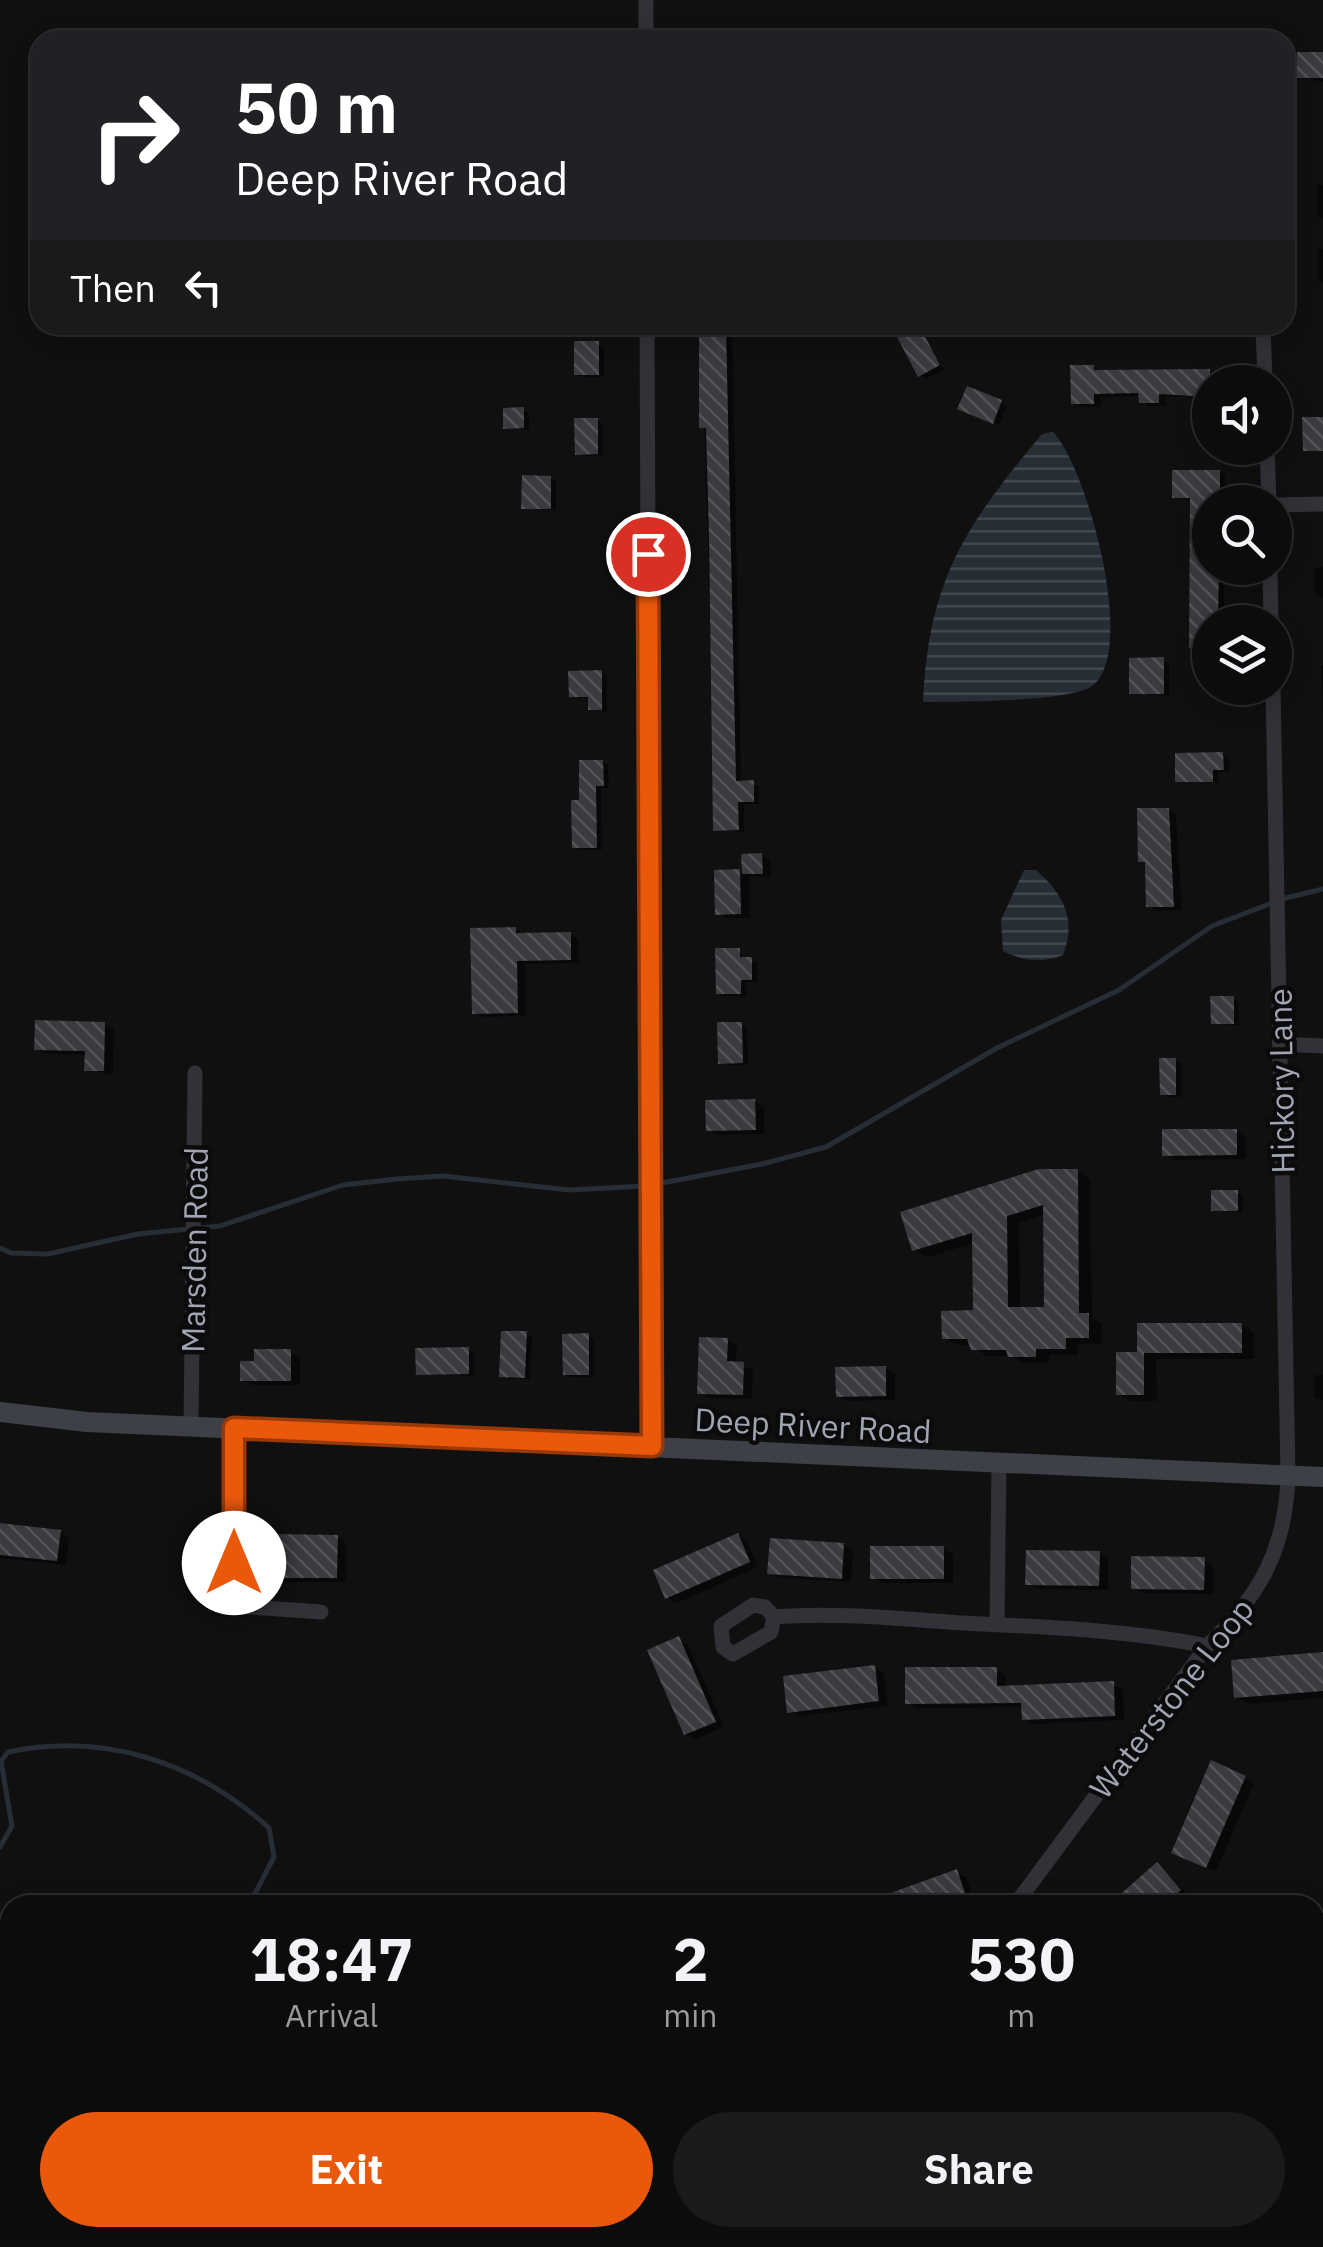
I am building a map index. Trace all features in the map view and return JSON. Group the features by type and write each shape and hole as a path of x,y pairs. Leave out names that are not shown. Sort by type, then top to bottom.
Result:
{"street":[{"path":"646,0 646,30"},
{"path":"647,335 652,1446"},
{"path":"1263,335 1264,365"},
{"path":"1292,504 1323,504"},
{"name":"Hickory Lane","path":"1272,705 1288,1476"},
{"path":"1280,1044 1323,1046"},
{"name":"Marsden Road","path":"191,1428 195,1073"},
{"name":"Deep River Road","path":"0,1412 50,1420 191,1428 1323,1477"},
{"path":"234,1428 235,1588 249,1607 320,1612"},
{"path":"996,1624 1000,1464"},
{"name":"Waterstone Loop","path":"1022,1895 1207,1646 1240,1614 1276,1553 1284,1530 1288,1476"},
{"path":"774,1617 814,1614 996,1624 1166,1638 1207,1646"}],"shaded area":[{"path":"1053,432 1080,482 1102,560 1109,600 1110,637 1105,667 1092,686 1061,695 923,702 933,621 956,556 1015,467 1042,434"},
{"path":"1024,870 1036,870 1054,888 1065,908 1068,930 1063,955 1033,960 1003,951 1001,920"}],"building":[{"path":"1297,52 1323,52 1323,78 1297,78"},
{"path":"699,335 726,335 736,781 754,780 754,802 738,802 739,830 713,831 706,428 699,428"},
{"path":"896,335 924,335 940,365 918,377"},
{"path":"574,341 599,341 599,375 574,375"},
{"path":"1070,365 1094,365 1094,370 1192,369 1192,396 1159,394 1159,403 1139,403 1138,393 1094,394 1094,404 1071,404"},
{"path":"967,386 1002,400 993,424 957,409"},
{"path":"524,407 524,428 503,429 503,408"},
{"path":"1302,417 1323,417 1323,451 1303,451"},
{"path":"574,418 598,418 598,454 575,455"},
{"path":"1172,470 1220,470 1220,485 1192,485 1192,585 1219,585 1218,605 1192,605 1192,648 1190,498 1172,498"},
{"path":"522,475 551,476 551,509 521,509"},
{"path":"1164,657 1164,694 1129,694 1129,658"},
{"path":"602,670 602,710 588,710 588,697 569,697 568,671"},
{"path":"1223,752 1224,770 1213,770 1213,782 1175,782 1175,753"},
{"path":"579,760 603,760 604,786 596,786 597,848 572,848 571,800 579,800"},
{"path":"1137,808 1169,808 1174,907 1146,907 1145,862 1138,862"},
{"path":"762,853 763,874 742,874 741,854"},
{"path":"740,869 741,914 715,915 714,870"},
{"path":"516,927 516,933 571,932 571,960 517,961 518,1013 472,1014 470,928"},
{"path":"715,948 740,948 740,957 752,957 752,980 741,980 741,994 716,994"},
{"path":"1210,996 1234,996 1234,1024 1211,1024"},
{"path":"35,1020 105,1022 104,1071 84,1071 85,1051 34,1050"},
{"path":"717,1022 742,1022 743,1063 718,1064"},
{"path":"1159,1058 1176,1058 1176,1095 1160,1095"},
{"path":"755,1099 756,1130 706,1131 705,1100"},
{"path":"1162,1129 1237,1129 1237,1155 1162,1156"},
{"path":"1039,1169 1078,1169 1079,1313 1089,1313 1089,1338 1066,1338 1066,1349 1036,1349 1036,1357 1008,1357 1006,1350 971,1350 967,1339 942,1339 941,1311 973,1310 972,1233 912,1251 900,1212","holes":["1043,1205 1044,1307 1008,1307 1007,1216"]},
{"path":"1211,1190 1238,1190 1238,1211 1211,1211"},
{"path":"1137,1323 1242,1323 1242,1353 1144,1353 1144,1395 1116,1395 1116,1352 1137,1352"},
{"path":"501,1331 527,1331 525,1378 499,1377"},
{"path":"589,1333 589,1375 563,1375 562,1334"},
{"path":"699,1337 728,1338 727,1361 744,1362 743,1395 697,1394"},
{"path":"469,1347 469,1374 416,1375 415,1348"},
{"path":"254,1349 291,1349 291,1381 240,1381 240,1361 254,1361"},
{"path":"886,1366 886,1396 836,1397 835,1367"},
{"path":"0,1523 61,1530 57,1561 0,1555"},
{"path":"738,1533 750,1562 665,1599 653,1570"},
{"path":"271,1534 338,1535 337,1578 271,1578"},
{"path":"770,1538 844,1543 842,1579 767,1574"},
{"path":"870,1546 944,1546 944,1579 870,1579"},
{"path":"1026,1550 1100,1551 1099,1586 1025,1585"},
{"path":"1131,1556 1205,1557 1204,1590 1131,1589"},
{"path":"679,1636 716,1722 684,1735 647,1650"},
{"path":"1323,1652 1323,1691 1234,1698 1231,1660"},
{"path":"875,1665 879,1701 787,1713 783,1676"},
{"path":"905,1667 997,1667 997,1686 1114,1681 1115,1716 1022,1720 1021,1703 905,1704"},
{"path":"1211,1760 1246,1776 1206,1868 1171,1853"},
{"path":"1157,1862 1181,1890 1176,1895 1119,1895"},
{"path":"957,1869 966,1895 885,1895"}],"waterway":[{"path":"1282,899 1323,889"},
{"path":"0,1248 11,1253 48,1254 138,1234 220,1226 343,1185 443,1176 569,1190 646,1186 762,1164 826,1147 997,1048 1119,990 1212,926 1272,903"},
{"path":"0,1847 12,1826 1,1761 8,1752 79,1746 114,1750 148,1758 211,1785 269,1828 274,1857 254,1895"}],"route":[{"path":"234,1563 234,1428 652,1446 648,554"}]}
